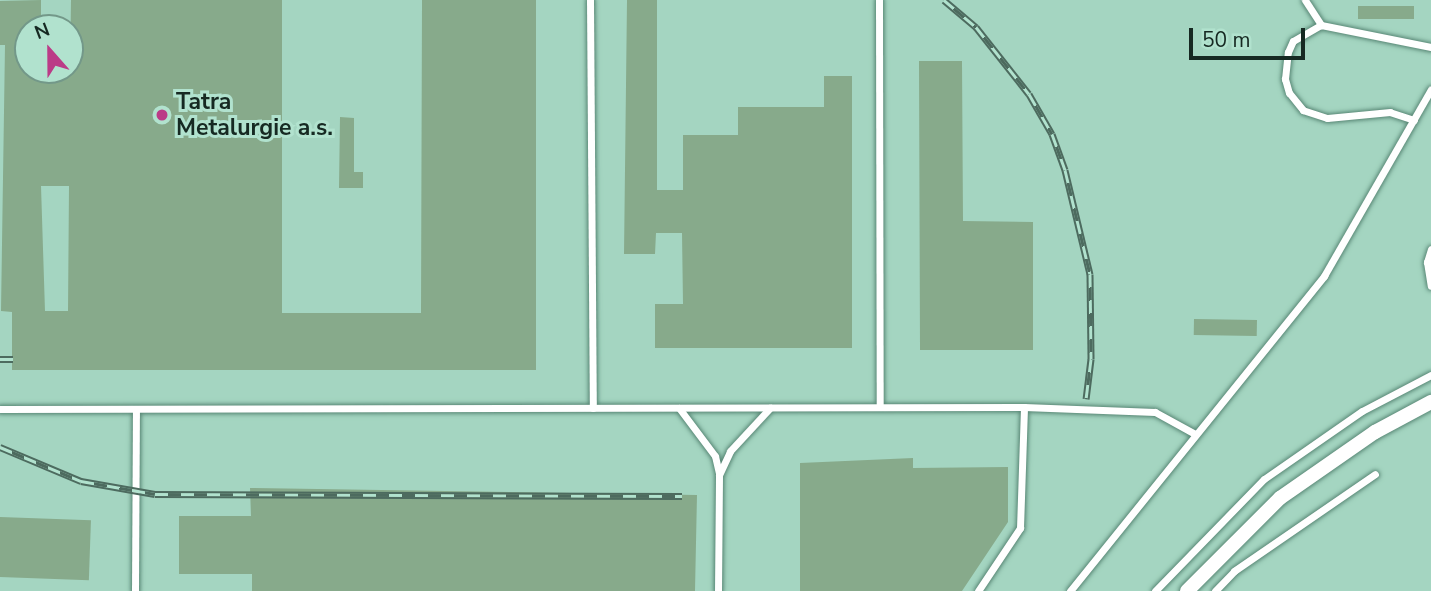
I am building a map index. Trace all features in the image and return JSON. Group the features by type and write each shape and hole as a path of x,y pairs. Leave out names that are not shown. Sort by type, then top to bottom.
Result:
{"street":[{"path":"1187,591 1280,498 1375,432 1431,402"}],"lane":[{"path":"590,0 593,408"},
{"path":"879,0 880,407"},
{"path":"1305,0 1321,25"},
{"path":"1414,120 1370,110 1327,118 1303,110 1295,102 1285,79 1288,52 1293,41 1321,25 1431,47"},
{"path":"1070,591 1324,276 1431,89"},
{"path":"1431,249 1427,262 1431,286"},
{"path":"1155,591 1264,479 1362,411 1431,375"},
{"path":"978,591 1020,528 1024,407"},
{"path":"0,409 1024,407 1155,412 1195,434"},
{"path":"679,408 715,456 719,475 719,591"},
{"path":"719,475 730,451 770,408"},
{"path":"135,591 136,410"},
{"path":"1215,591 1234,571 1375,474"}],"building":[{"path":"41,0 41,14 14,14 14,84 84,84 84,14 71,14 71,0 282,0 282,313 421,313 422,0 536,0 536,370 12,370 12,312 1,311 5,45 0,45 0,1","holes":["41,186 69,186 68,311 45,311"]},
{"path":"627,0 657,0 657,190 683,190 683,135 738,135 738,107 824,107 824,76 852,76 852,348 655,348 655,304 683,304 682,233 656,233 655,254 624,254"},
{"path":"1358,6 1414,6 1414,19 1358,19"},
{"path":"919,61 962,61 963,221 1033,222 1033,350 920,350"},
{"path":"340,117 354,118 354,172 363,172 363,188 339,188"},
{"path":"1194,319 1257,320 1257,336 1194,335"},
{"path":"913,458 913,468 1008,467 1008,522 962,591 800,591 800,463"},
{"path":"250,488 697,495 695,591 252,591 252,574 179,574 179,516 251,516"},
{"path":"0,517 91,520 89,580 0,577"}],"railway":[{"path":"944,0 976,27 1029,94 1052,134 1065,170 1090,274 1091,359 1086,399"},
{"path":"0,359 13,359"},
{"path":"0,447 81,481 155,494 682,496"}],"place":[{"name":"Tatra Metalurgie a.s.","path":"162,115"}]}
